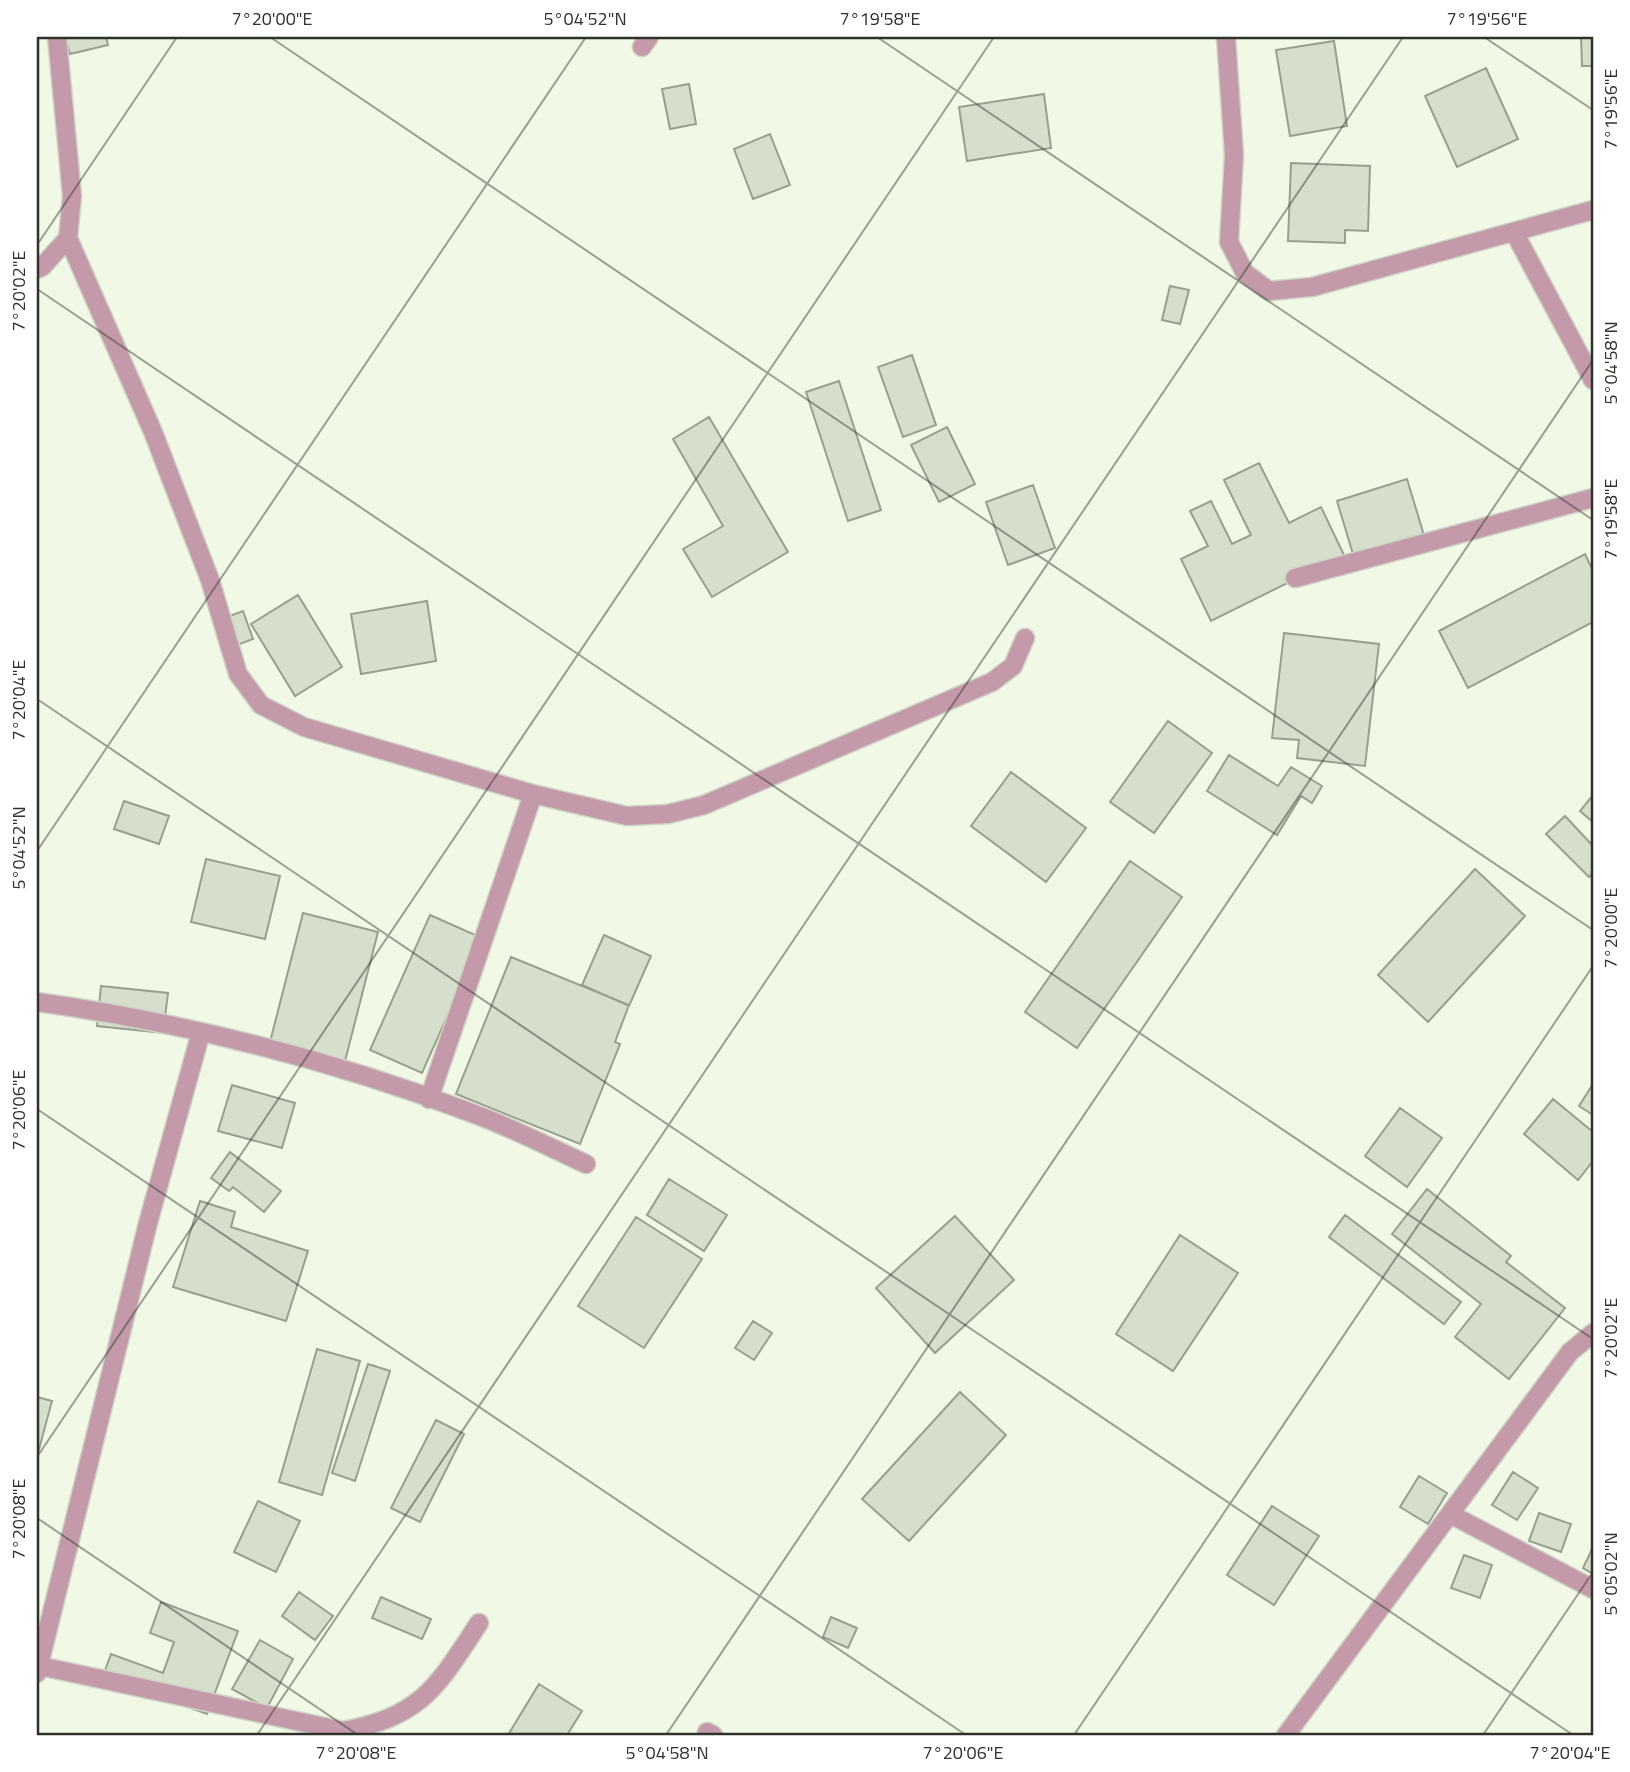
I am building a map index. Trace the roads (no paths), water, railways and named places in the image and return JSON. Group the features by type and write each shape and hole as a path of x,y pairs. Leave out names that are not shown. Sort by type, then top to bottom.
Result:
{"street":[{"path":"57,37 72,196 68,237 153,432 210,580 238,674 261,705 304,727 533,794 627,816 668,814 704,805 992,682 1013,666 1025,638"},
{"path":"1226,37 1234,155 1228,242 1245,273 1269,292 1311,287 1593,210"},
{"path":"1514,232 1593,380"},
{"path":"37,269 42,267 68,237"},
{"path":"1295,578 1593,498"},
{"path":"429,1099 533,794"},
{"path":"37,1002 201,1032 290,1055 470,1112 586,1164"},
{"path":"201,1032 148,1223 38,1670 343,1731 377,1724 416,1705 448,1671 479,1623"},
{"path":"1286,1735 1570,1352 1593,1333"},
{"path":"1450,1514 1593,1589"}]}
